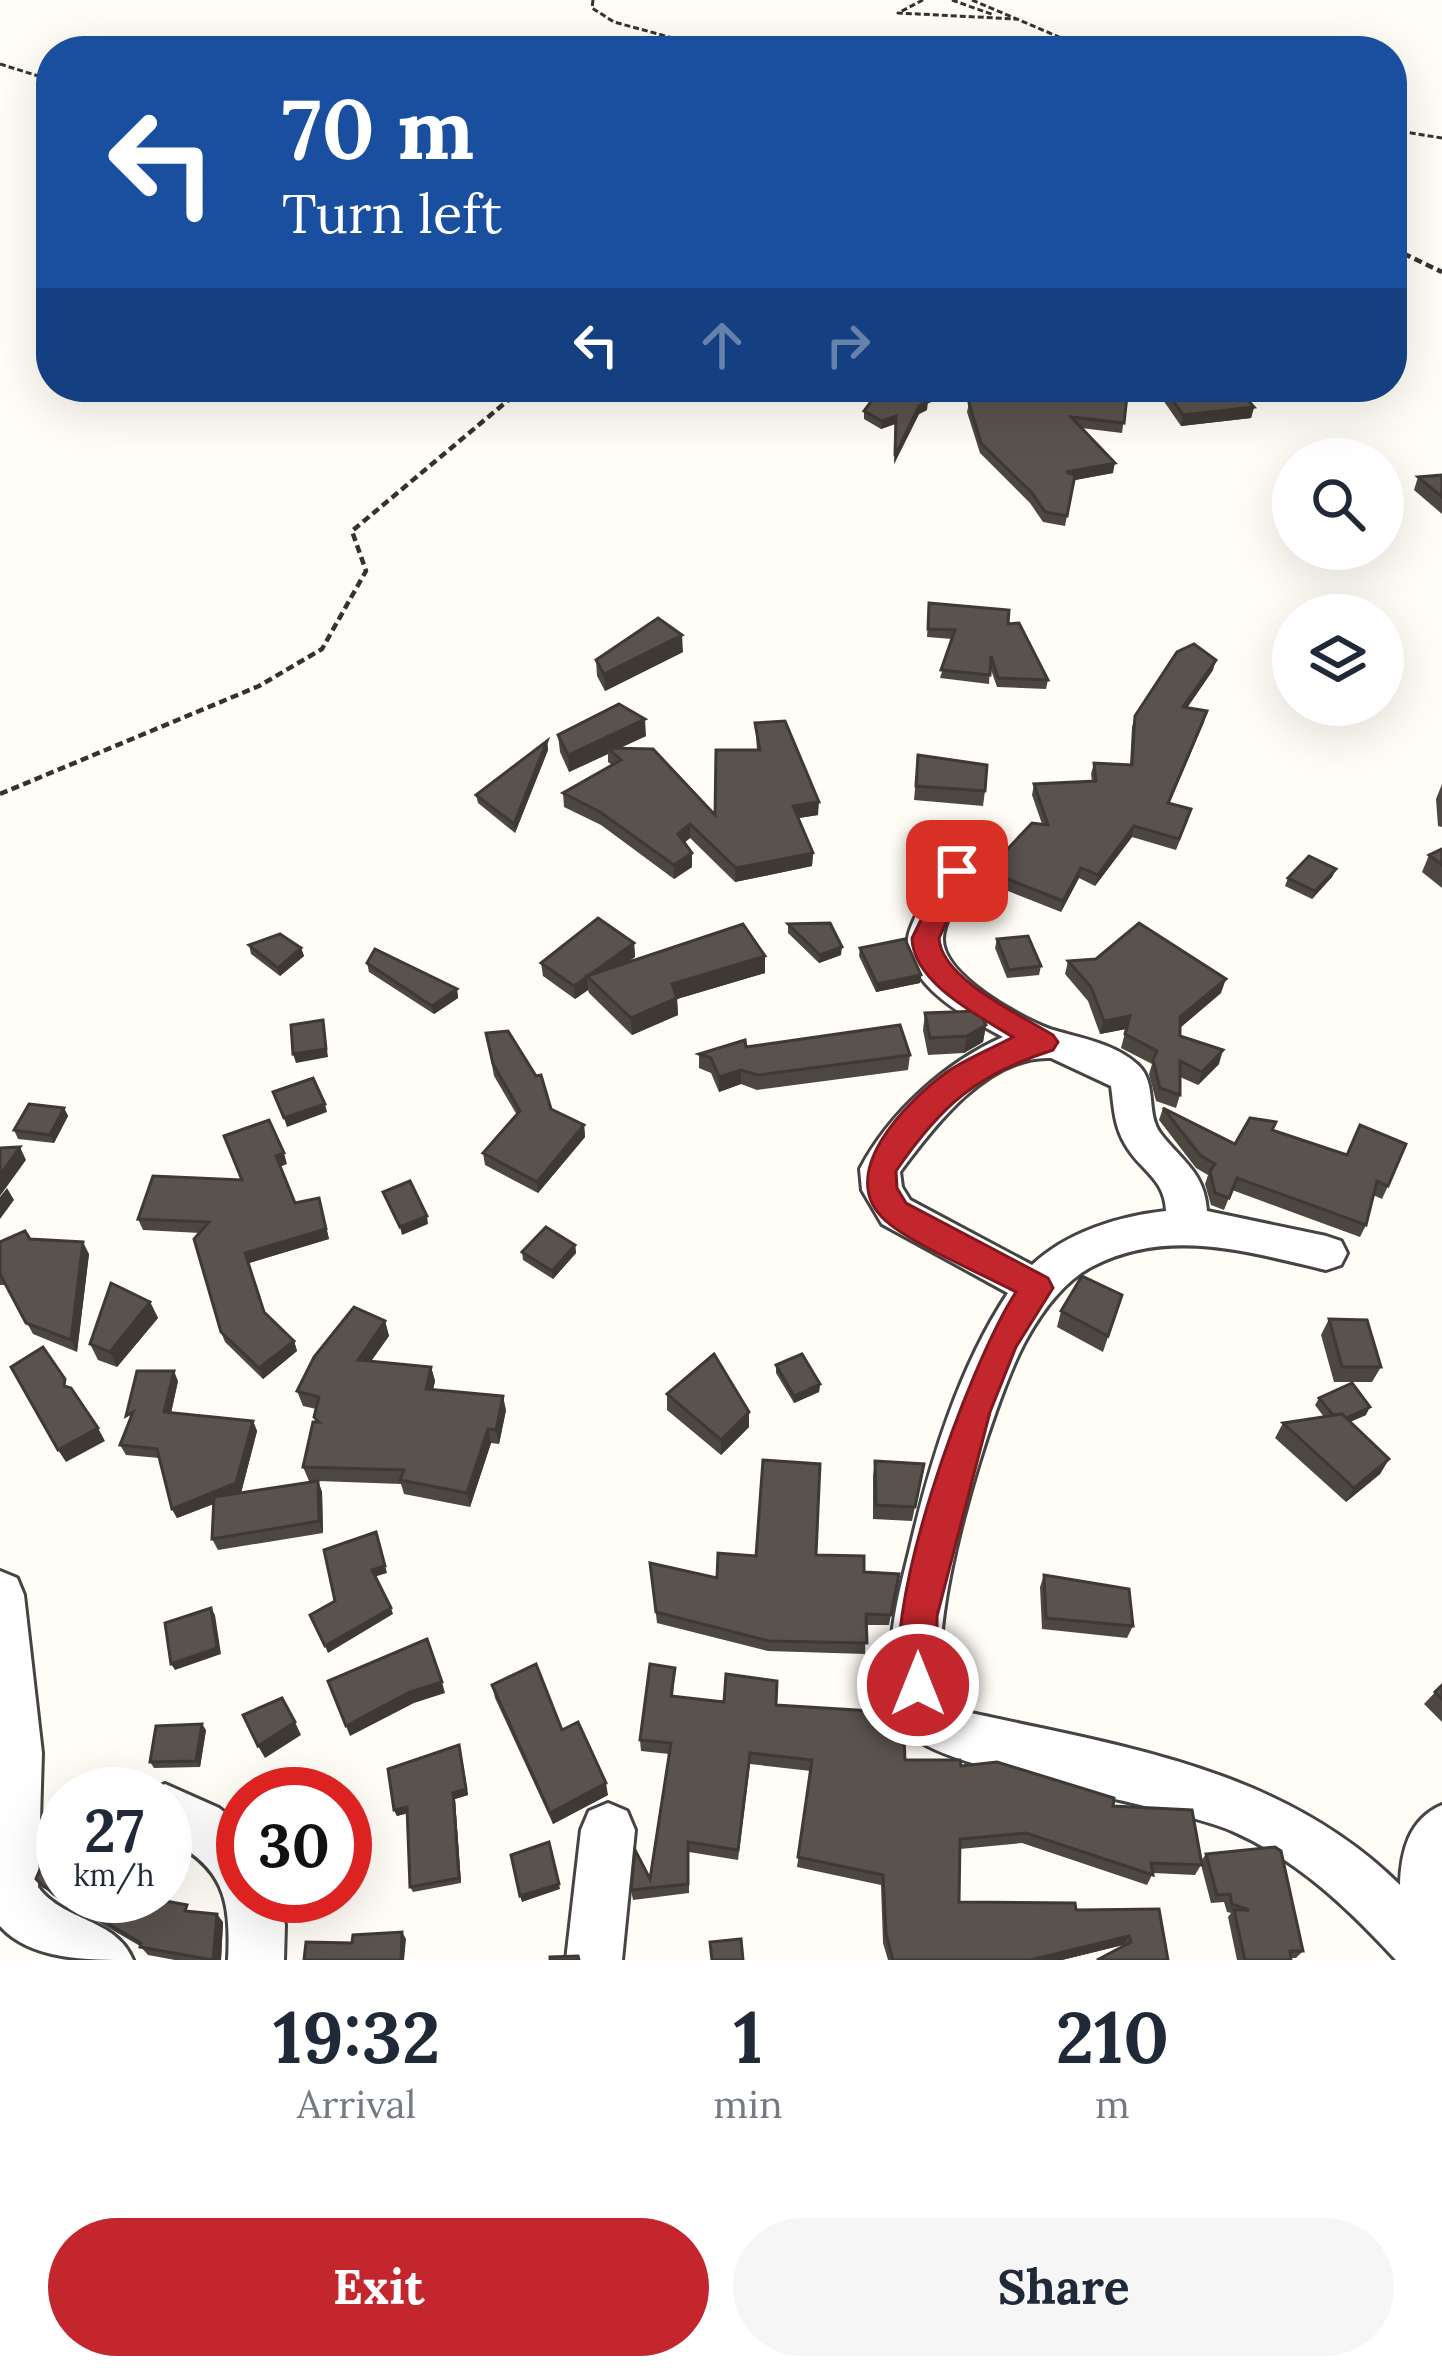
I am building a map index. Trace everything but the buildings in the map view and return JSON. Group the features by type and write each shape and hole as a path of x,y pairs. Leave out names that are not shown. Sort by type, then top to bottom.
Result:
{"street":[{"path":"957,871 925,938 926,949 955,988 1043,1042 1068,1048 1127,1077 1134,1123 1188,1192 1187,1223"},
{"path":"1037,1288 896,1212 882,1190 880,1169 910,1126 957,1081 1023,1045 1043,1042"},
{"path":"1326,1253 1187,1223 1137,1232 1075,1256 1037,1288 1003,1339 973,1412 948,1495 919,1616 918,1685 926,1712 941,1727 964,1737 1177,1788 1253,1812 1313,1846 1366,1887 1424,1955"},
{"path":"0,1595 16,1753 11,1895 28,1919 105,1960"},
{"path":"594,1960 608,1830"},
{"path":"1424,1955 1428,1857 1442,1832"},
{"path":"256,1960 257,1923"}],"path":[{"path":"593,0 592,8 614,22 666,36"},
{"path":"923,0 898,13 1014,19"},
{"path":"952,0 1014,19"},
{"path":"972,0 1055,36"},
{"path":"0,64 36,75"},
{"path":"1407,132 1442,138"},
{"path":"1407,255 1442,272"},
{"path":"0,794 259,686 322,649 366,572 352,531 506,402"}],"route":[{"path":"918,1685 919,1616 948,1495 973,1412 1003,1339 1037,1288 896,1212 882,1190 880,1169 910,1126 957,1081 1023,1045 1043,1042 955,988 926,949 925,938 957,871"}]}
